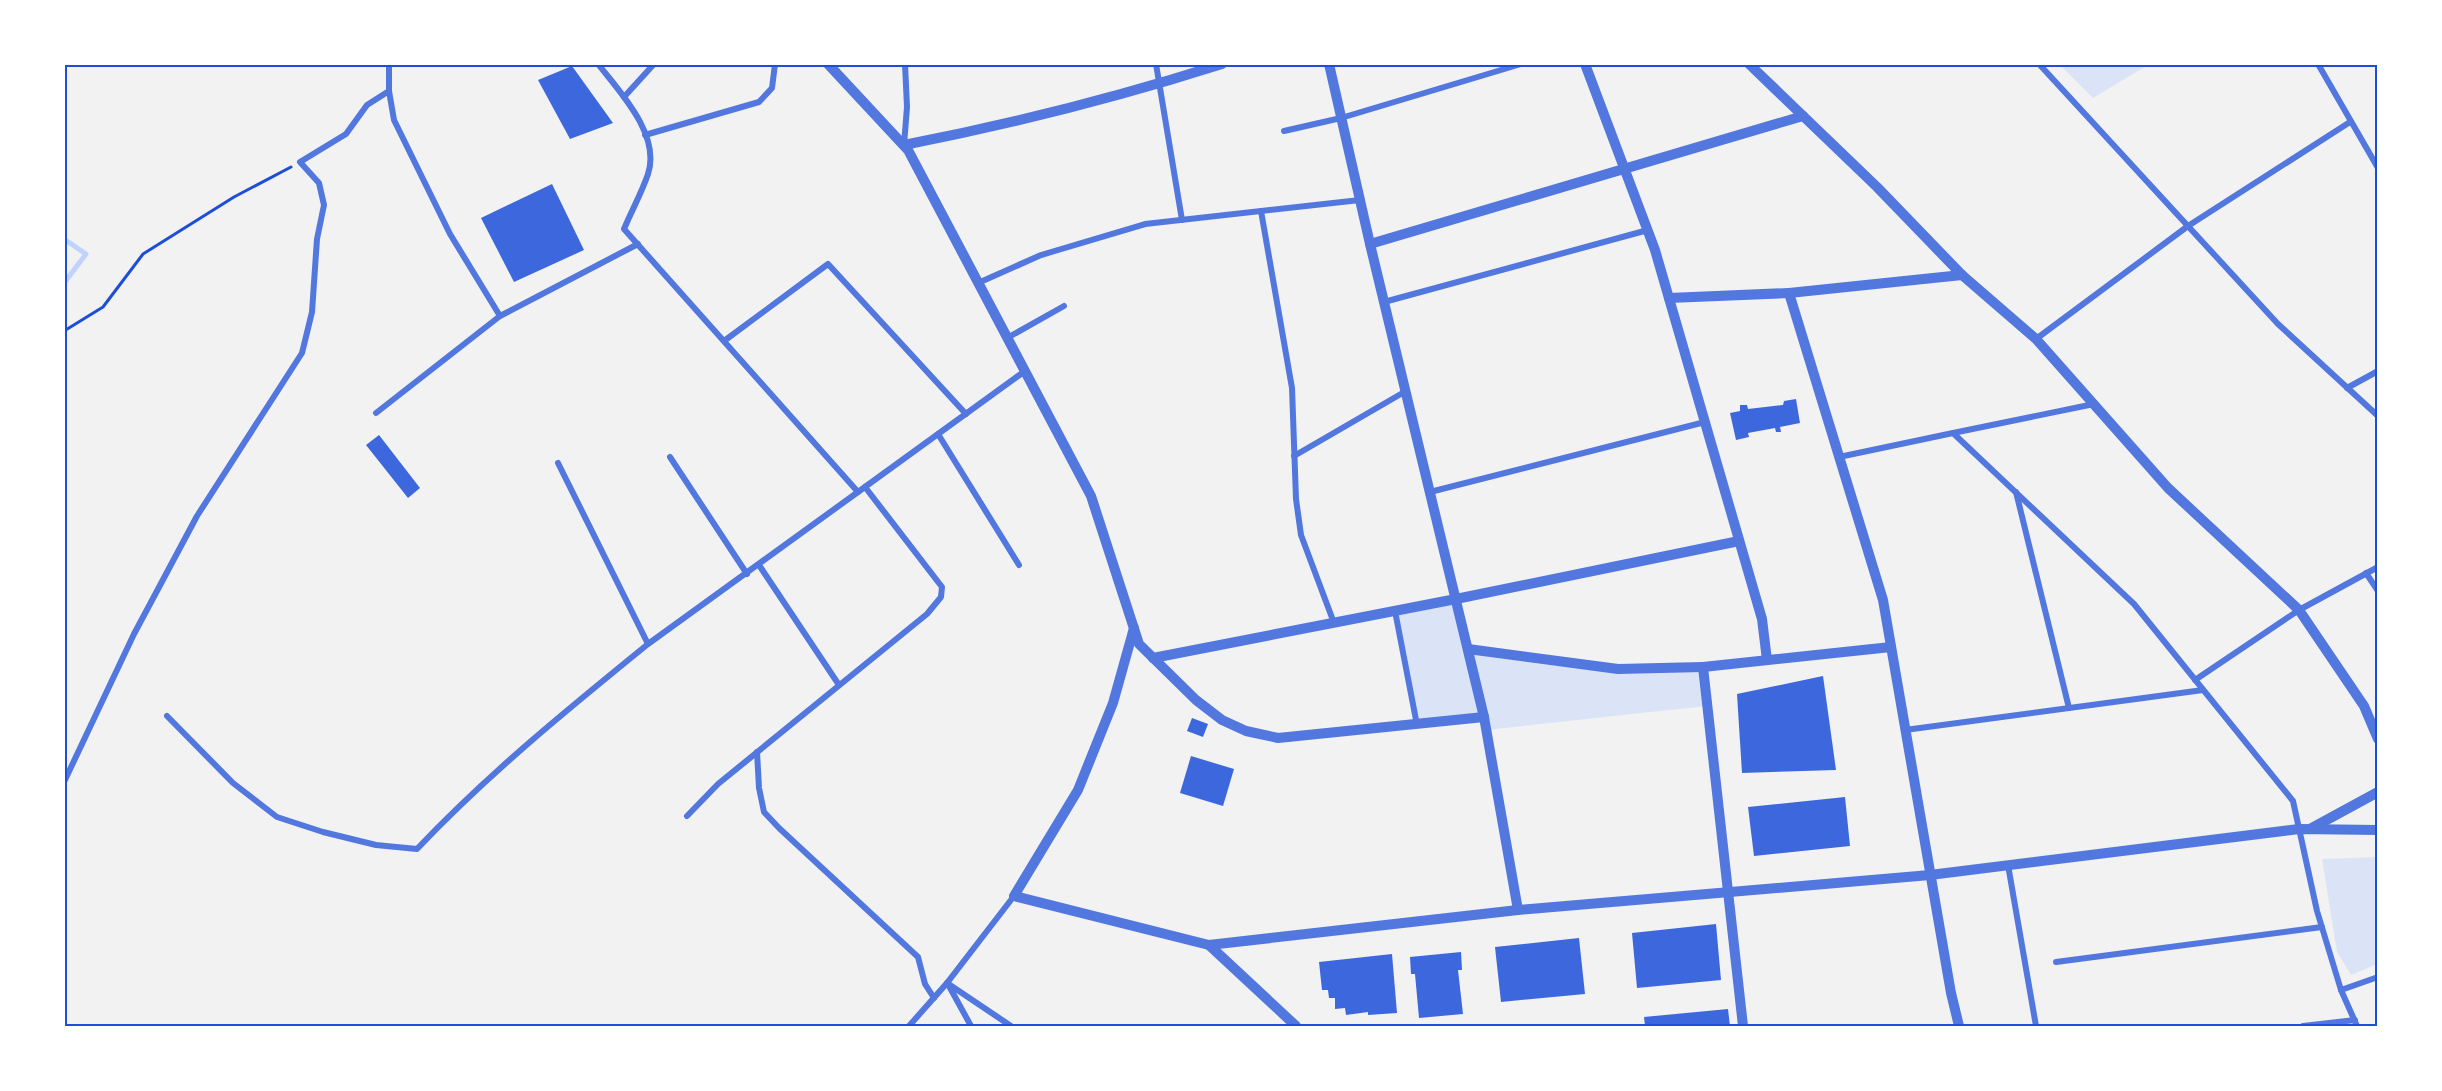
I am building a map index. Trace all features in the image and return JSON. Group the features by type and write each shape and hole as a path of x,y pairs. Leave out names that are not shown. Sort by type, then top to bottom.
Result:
{"street":[{"path":"389,64 389,91 394,120 450,234 500,316"},
{"path":"598,64 635,110 648,143 649,171 624,229 858,492"},
{"path":"624,97 654,64"},
{"path":"645,135 759,102 772,88 775,64"},
{"path":"828,64 904,145 1091,496 1139,644 1153,658 1208,710 1229,723 1262,736 1278,738 1484,717"},
{"path":"904,145 908,107 905,64"},
{"path":"1156,64 1182,220"},
{"path":"904,145 958,135 1159,84 1222,64"},
{"path":"1329,64 1484,717 1518,910"},
{"path":"1284,131 1341,118 1521,64"},
{"path":"1585,64 1648,230 1669,298 1762,619 1767,660"},
{"path":"1749,64 1877,187 1962,275 2036,339 2168,488 2299,610 2364,706 2378,739"},
{"path":"2039,64 2278,324 2378,417"},
{"path":"2318,64 2378,168"},
{"path":"64,782 134,634 197,516 302,353 312,312 317,239 324,205 319,183 300,162 346,134 367,105 389,91"},
{"path":"1370,244 1624,167 1803,116"},
{"path":"2036,339 2188,226 2350,122"},
{"path":"978,283 1041,255 1145,224 1360,200"},
{"path":"1261,211 1292,388 1296,498 1301,535 1334,623"},
{"path":"1384,302 1648,230"},
{"path":"376,413 500,316 638,244"},
{"path":"724,341 828,264 966,414"},
{"path":"1669,298 1789,293 1962,275"},
{"path":"1789,293 1882,600 1959,1026"},
{"path":"1007,338 1064,306"},
{"path":"167,716 233,783 277,817 323,832 376,845 417,849 456,808 549,725 648,644 1025,371"},
{"path":"2347,388 2378,371"},
{"path":"1294,456 1406,391"},
{"path":"1839,457 2094,404"},
{"path":"1431,492 1705,422"},
{"path":"1953,433 2134,604 2293,801 2304,829 2322,927 2341,990 2356,1023 2303,1026"},
{"path":"938,434 1019,565"},
{"path":"670,457 747,574"},
{"path":"558,463 648,644"},
{"path":"687,816 718,784 927,614 941,597 942,587 865,487"},
{"path":"2015,492 2069,708"},
{"path":"1153,658 1739,541"},
{"path":"759,565 839,685"},
{"path":"2195,680 2299,610 2378,567"},
{"path":"2366,573 2378,591"},
{"path":"1395,611 1417,725"},
{"path":"909,1026 947,983 1014,897 1078,790 1113,703 1134,628"},
{"path":"1468,649 1618,669 1703,668 1891,647"},
{"path":"1703,668 1730,892 1743,1026"},
{"path":"1905,730 2203,690"},
{"path":"2364,706 2378,715"},
{"path":"757,752 759,788 764,812 918,957 925,984 934,998"},
{"path":"2304,829 2378,792"},
{"path":"1014,897 1209,945 1518,910 1930,875 2304,829 2378,830"},
{"path":"2008,865 2036,1026"},
{"path":"2056,962 2322,927"},
{"path":"1209,945 1296,1026"},
{"path":"2341,990 2378,977"},
{"path":"947,983 971,1026"},
{"path":"947,983 1011,1026"}],"path":[{"path":"64,331 103,307 143,254 234,197 300,162"}],"shaded area":[{"path":"2060,65 2148,65 2093,98"},
{"path":"1456,599 1468,649 1618,669 1703,667 1707,706 1486,730 1485,718 1417,725 1395,611"},
{"path":"2377,857 2377,964 2351,975 2337,952 2322,859"}],"building":[{"path":"572,66 613,123 570,139 538,80"},
{"path":"552,184 584,250 514,282 481,218"},
{"path":"1796,399 1800,423 1780,427 1781,432 1776,432 1775,428 1748,433 1749,437 1736,440 1730,413 1740,411 1740,405 1747,405 1748,409 1783,405 1784,401"},
{"path":"379,435 420,488 408,498 366,445"},
{"path":"1823,676 1836,770 1742,773 1737,694"},
{"path":"1192,718 1208,724 1203,737 1187,731"},
{"path":"1191,756 1234,769 1223,806 1180,793"},
{"path":"1845,797 1850,846 1754,856 1748,807"},
{"path":"1716,924 1721,980 1637,988 1632,933"},
{"path":"1579,938 1585,994 1501,1002 1495,947"},
{"path":"1461,952 1462,970 1458,970 1463,1014 1419,1018 1415,974 1411,974 1410,957"},
{"path":"1392,954 1397,1013 1368,1015 1368,1012 1346,1015 1345,1008 1335,1009 1335,998 1329,998 1328,990 1322,990 1319,962"},
{"path":"1728,1009 1730,1026 1645,1026 1644,1017"}],"waterway":[{"path":"64,239 86,254 64,283"}]}
